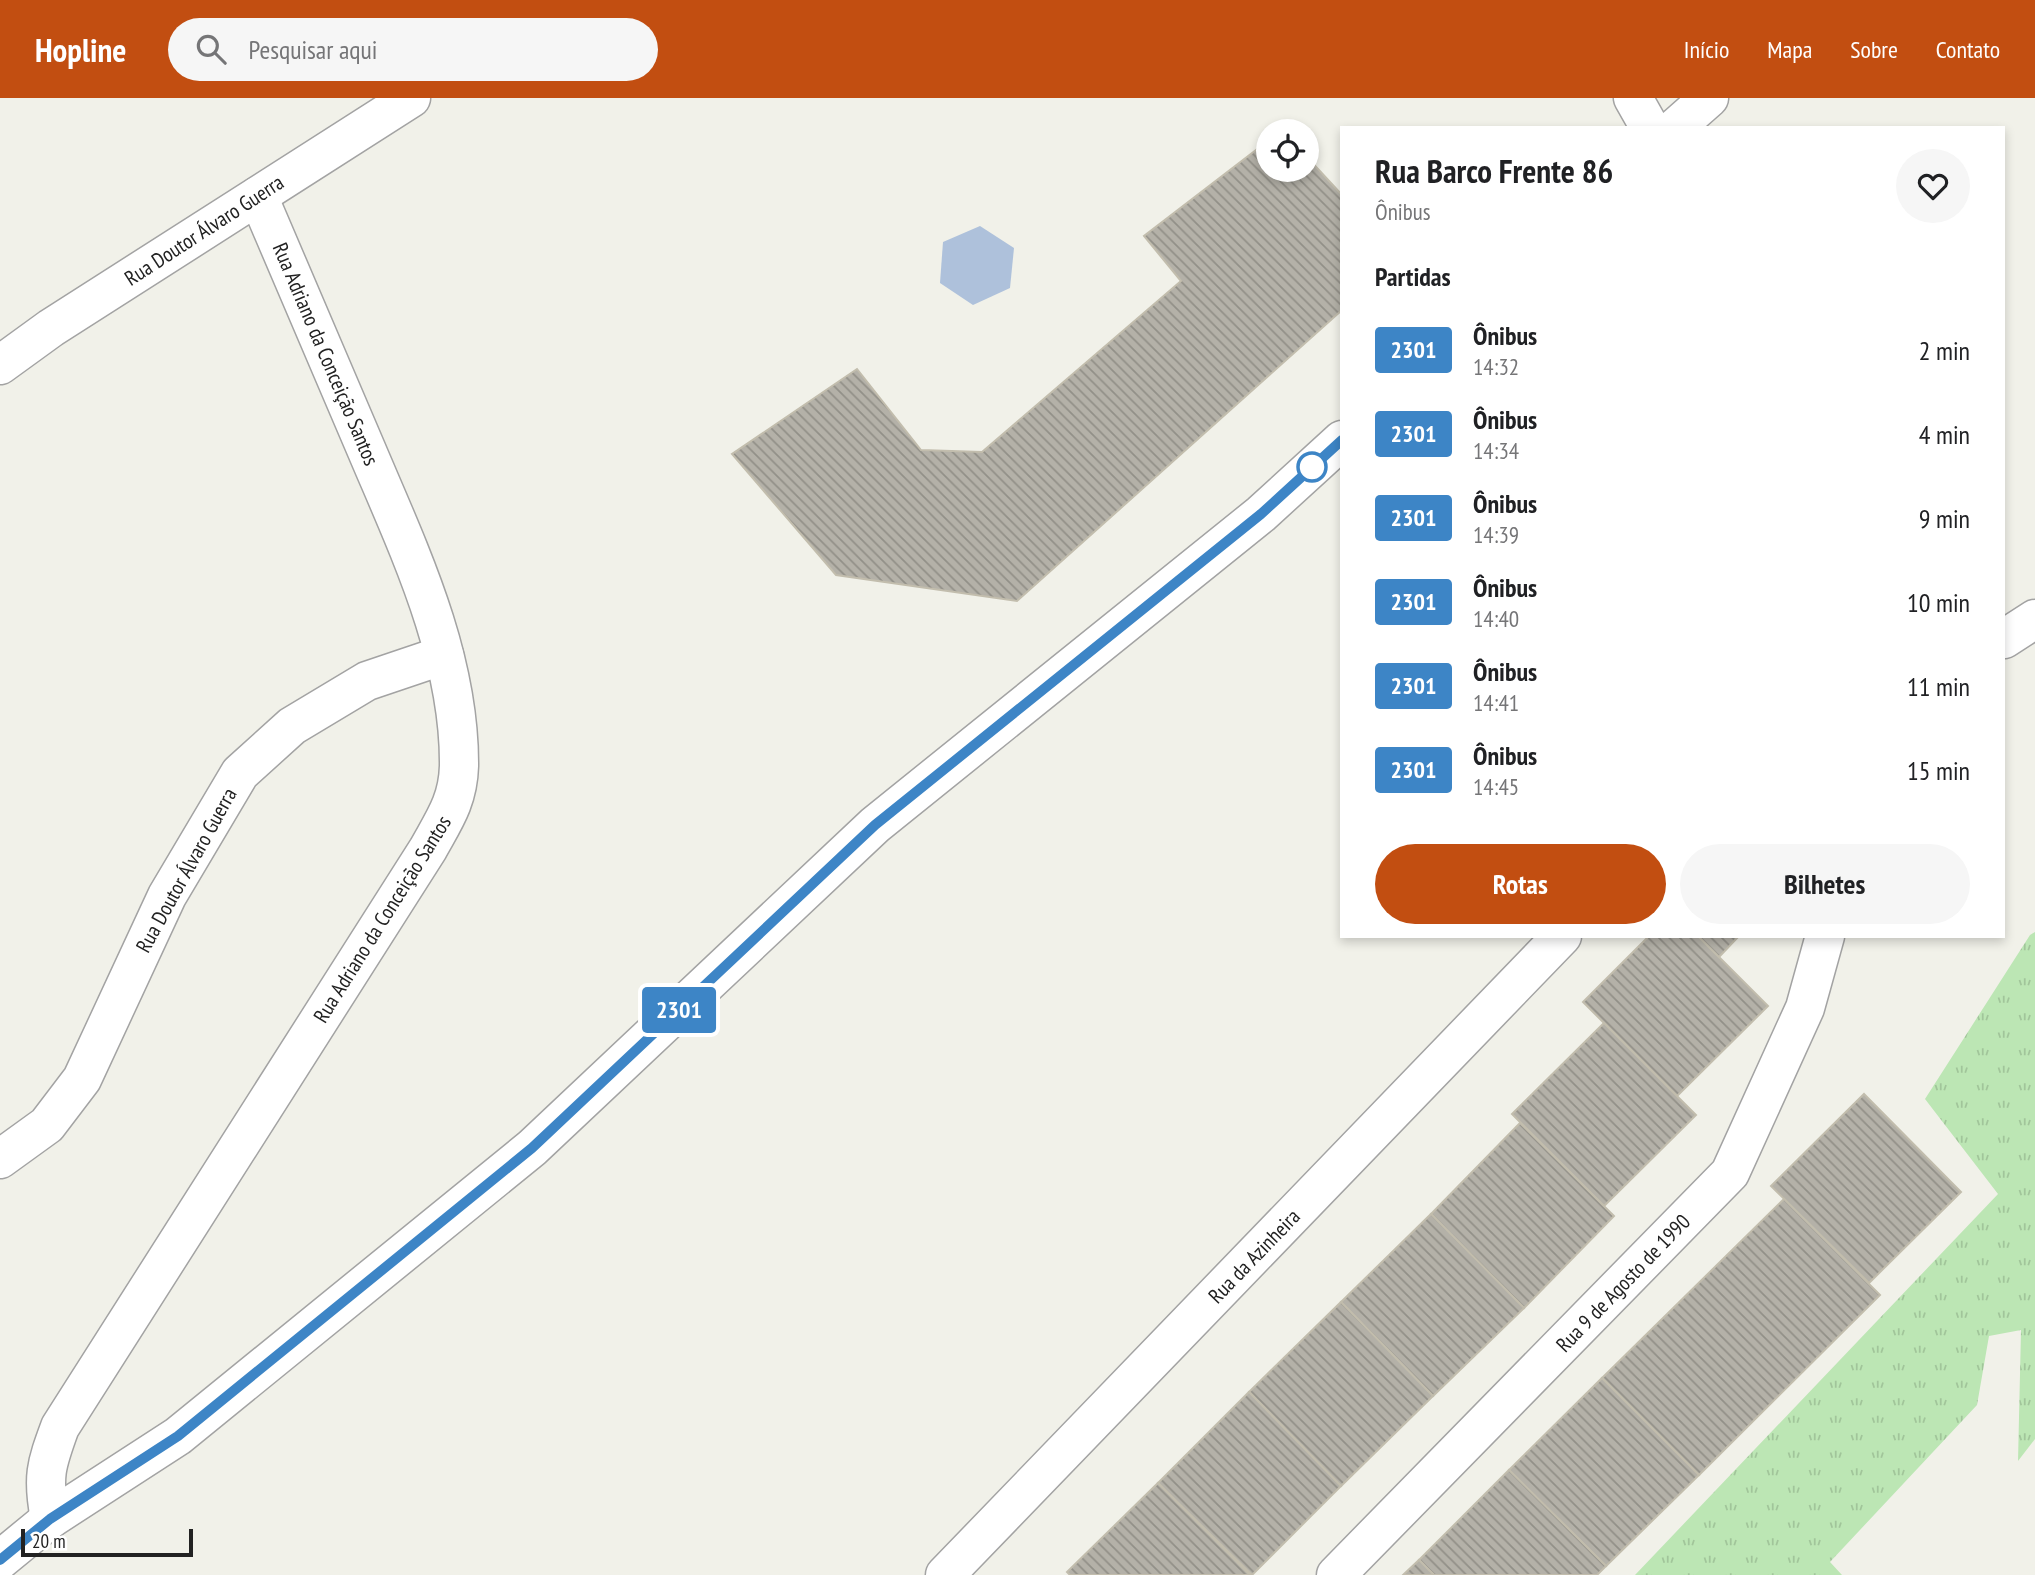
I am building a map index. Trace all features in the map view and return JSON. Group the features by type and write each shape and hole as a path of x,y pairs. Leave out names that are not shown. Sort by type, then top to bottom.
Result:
{"street":[{"name":"Rua Doutor Álvaro Guerra","path":"0,365 51,328 411,98"},
{"path":"1633,98 1649,126"},
{"path":"1677,126 1709,98"},
{"name":"Rua Adriano da Conceição Santos","path":"50,1519 45,1493 46,1464 60,1427 454,804 459,768 457,725 444,655 422,583 258,196"},
{"path":"0,1560 50,1519 178,1436 532,1148 875,825 1261,514 1340,442"},
{"path":"2005,638 2035,619"},
{"name":"Rua Doutor Álvaro Guerra","path":"0,1159 47,1125 82,1079 167,896 240,772 292,726 367,681 444,655"},
{"name":"Rua da Azinheira","path":"945,1575 1560,938"},
{"name":"Rua 9 de Agosto de 1990","path":"1336,1575 1730,1173 1805,1008 1824,938"}],"green space":[{"path":"2035,932 2035,1439 2018,1461 2021,1330 1989,1336 1977,1405 1830,1562 1842,1575 1635,1575 1998,1194 1925,1099 2030,935"}],"water":[{"path":"980,226 1014,248 1010,288 973,305 940,283 943,242"}],"building":[{"path":"1256,150 1256,182 1319,182 1319,170 1340,193 1340,312 1017,601 836,575 732,454 857,369 921,450 982,452 1181,281 1144,236"},
{"path":"1647,938 1700,938 1768,1006 1677,1096 1583,1002"},
{"path":"1700,938 1737,938 1719,957"},
{"path":"1604,1023 1696,1115 1604,1206 1512,1114"},
{"path":"1864,1094 1961,1192 1869,1283 1771,1186"},
{"path":"1520,1123 1614,1216 1524,1308 1431,1214"},
{"path":"1784,1199 1880,1295 1699,1475 1602,1378"},
{"path":"1431,1214 1524,1308 1433,1396 1341,1302"},
{"path":"1341,1302 1433,1396 1341,1486 1249,1392"},
{"path":"1602,1378 1699,1475 1606,1566 1509,1470"},
{"path":"1249,1392 1341,1486 1252,1575 1158,1483"},
{"path":"1509,1470 1606,1566 1597,1575 1434,1575 1419,1560"},
{"path":"1158,1483 1250,1575 1070,1575 1067,1572"},
{"path":"1419,1560 1434,1575 1403,1575"}],"bus line":[{"name":"2301","path":"0,1560 50,1519 178,1436 532,1148 875,825 1261,514 1340,442"}]}
